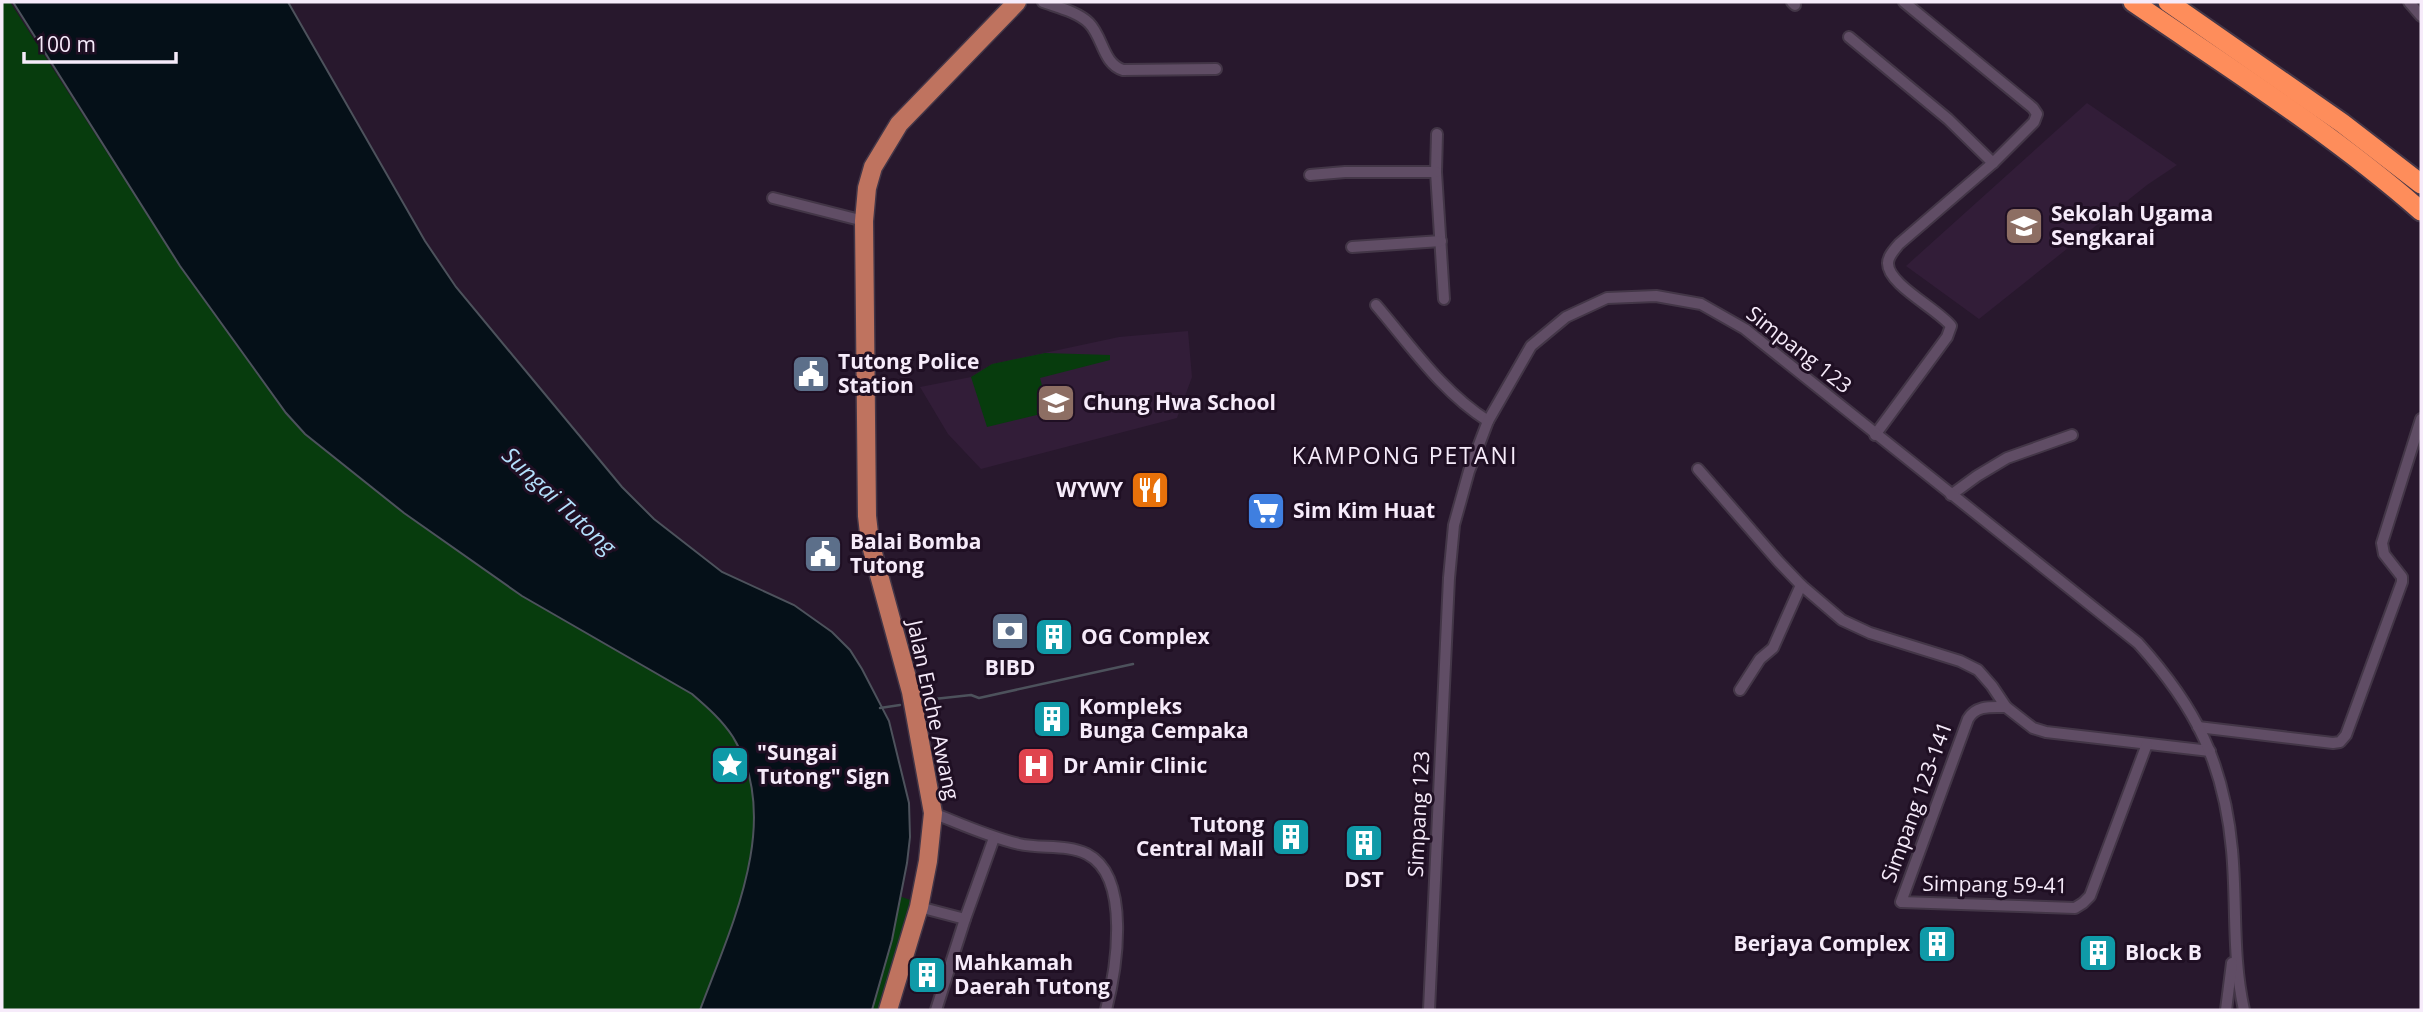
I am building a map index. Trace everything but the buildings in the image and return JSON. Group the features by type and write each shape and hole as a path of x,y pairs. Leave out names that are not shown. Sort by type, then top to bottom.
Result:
{"highway":[{"path":"2133,2 2308,122 2386,180 2421,211"},
{"path":"2168,2 2413,172 2421,184"}],"main road":[{"name":"Jalan Enche Awang","path":"888,1010 919,907 928,861 933,813 911,692 870,542 865,480 864,221 867,188 873,167 899,124 1017,2"}],"street":[{"path":"1043,2 1089,23 1100,39 1108,61 1114,67 1123,70 1216,69"},
{"path":"1875,435 1947,337 1951,326 1944,317 1892,276 1888,265 1891,254 1899,244 1993,163 2034,122 2037,114 1904,2"},
{"path":"2409,2 2421,16"},
{"path":"1849,37 1948,119 1993,163"},
{"path":"1437,134 1436,172 1444,299"},
{"path":"1310,174 1436,172"},
{"path":"773,198 864,221"},
{"path":"1352,247 1441,241"},
{"name":"Simpang 123","path":"1429,1010 1448,592 1454,525 1469,471 1488,421 1531,346 1566,317 1607,298 1656,296 1701,304 1745,329 2138,643 2176,689 2189,707 2210,751 2221,789 2232,851 2234,933 2244,1010"},
{"path":"1376,305 1445,386 1466,407 1488,421"},
{"path":"2198,727 2333,743 2340,742 2346,735 2402,583 2402,577 2384,554 2382,543 2421,419"},
{"path":"1951,495 2007,458 2072,435"},
{"path":"1698,469 1801,585 1842,620 1870,633 1960,661 1978,670 1992,685 2006,707 2033,728 2046,732 2210,751"},
{"path":"1740,690 1760,659 1773,648 1801,585"},
{"name":"Simpang 123-141","path":"1901,902 1968,719 1972,712 1979,708 2006,707"},
{"name":"Simpang 59-41","path":"1901,902 2075,908 2083,903 2090,895 2147,744"},
{"path":"933,813 994,838 1021,845 1082,852 1101,864 1111,886 1117,922 1116,961 1106,1010"},
{"path":"936,1010 994,838"},
{"path":"919,907 965,919"},
{"name":"Simpang 123","path":"2226,1010 2234,933"}],"shaded area":[{"name":"Sekolah Ugama Sengkarai","path":"2087,103 2177,165 2147,185 1979,319 1906,266"},
{"name":"Chung Hwa School","path":"1188,331 1192,377 1177,418 981,469 948,434 920,387 971,377 992,364 1119,337"}],"green space":[{"path":"2,2 10,2 180,266 286,413 305,434 404,513 522,596 692,694 719,719 733,737 747,769 754,803 753,838 737,910 700,1010 2,1010"},
{"path":"1045,353 1110,355 1110,360 1040,378 1047,404 1043,405 1045,413 987,427 971,377 992,364"},
{"path":"899,896 916,902 882,1010 872,1010 892,940"}],"water":[{"name":"Sungai Tutong","path":"13,2 288,2 425,241 456,287 622,487 654,519 722,572 794,605 832,632 850,650 889,721 909,803 910,837 907,863 892,940 872,1010 700,1010 737,910 753,838 754,803 747,769 733,737 719,719 692,694 522,596 404,513 305,434 286,413 180,266"}],"waterway":[{"path":"925,700 971,695 979,698 1133,664"},
{"path":"880,708 900,705"}],"place":[{"name":"Sekolah Ugama Sengkarai","path":"2024,226"},
{"name":"Tutong Police Station","path":"811,374"},
{"name":"Chung Hwa School","path":"1056,403"},
{"name":"WYWY","path":"1150,490"},
{"name":"Sim Kim Huat","path":"1266,511"},
{"name":"Balai Bomba Tutong","path":"823,554"},
{"name":"BIBD","path":"1010,631"},
{"name":"OG Complex","path":"1054,637"},
{"name":"Kompleks Bunga Cempaka","path":"1052,719"},
{"name":"\"Sungai Tutong\" Sign","path":"730,765"},
{"name":"Dr Amir Clinic","path":"1036,766"},
{"name":"Tutong Central Mall","path":"1291,837"},
{"name":"DST","path":"1364,843"},
{"name":"Berjaya Complex","path":"1937,944"},
{"name":"Block B","path":"2098,953"},
{"name":"Mahkamah Daerah Tutong","path":"927,975"}],"district":[{"name":"KAMPONG PETANI","path":"1405,456"}]}
